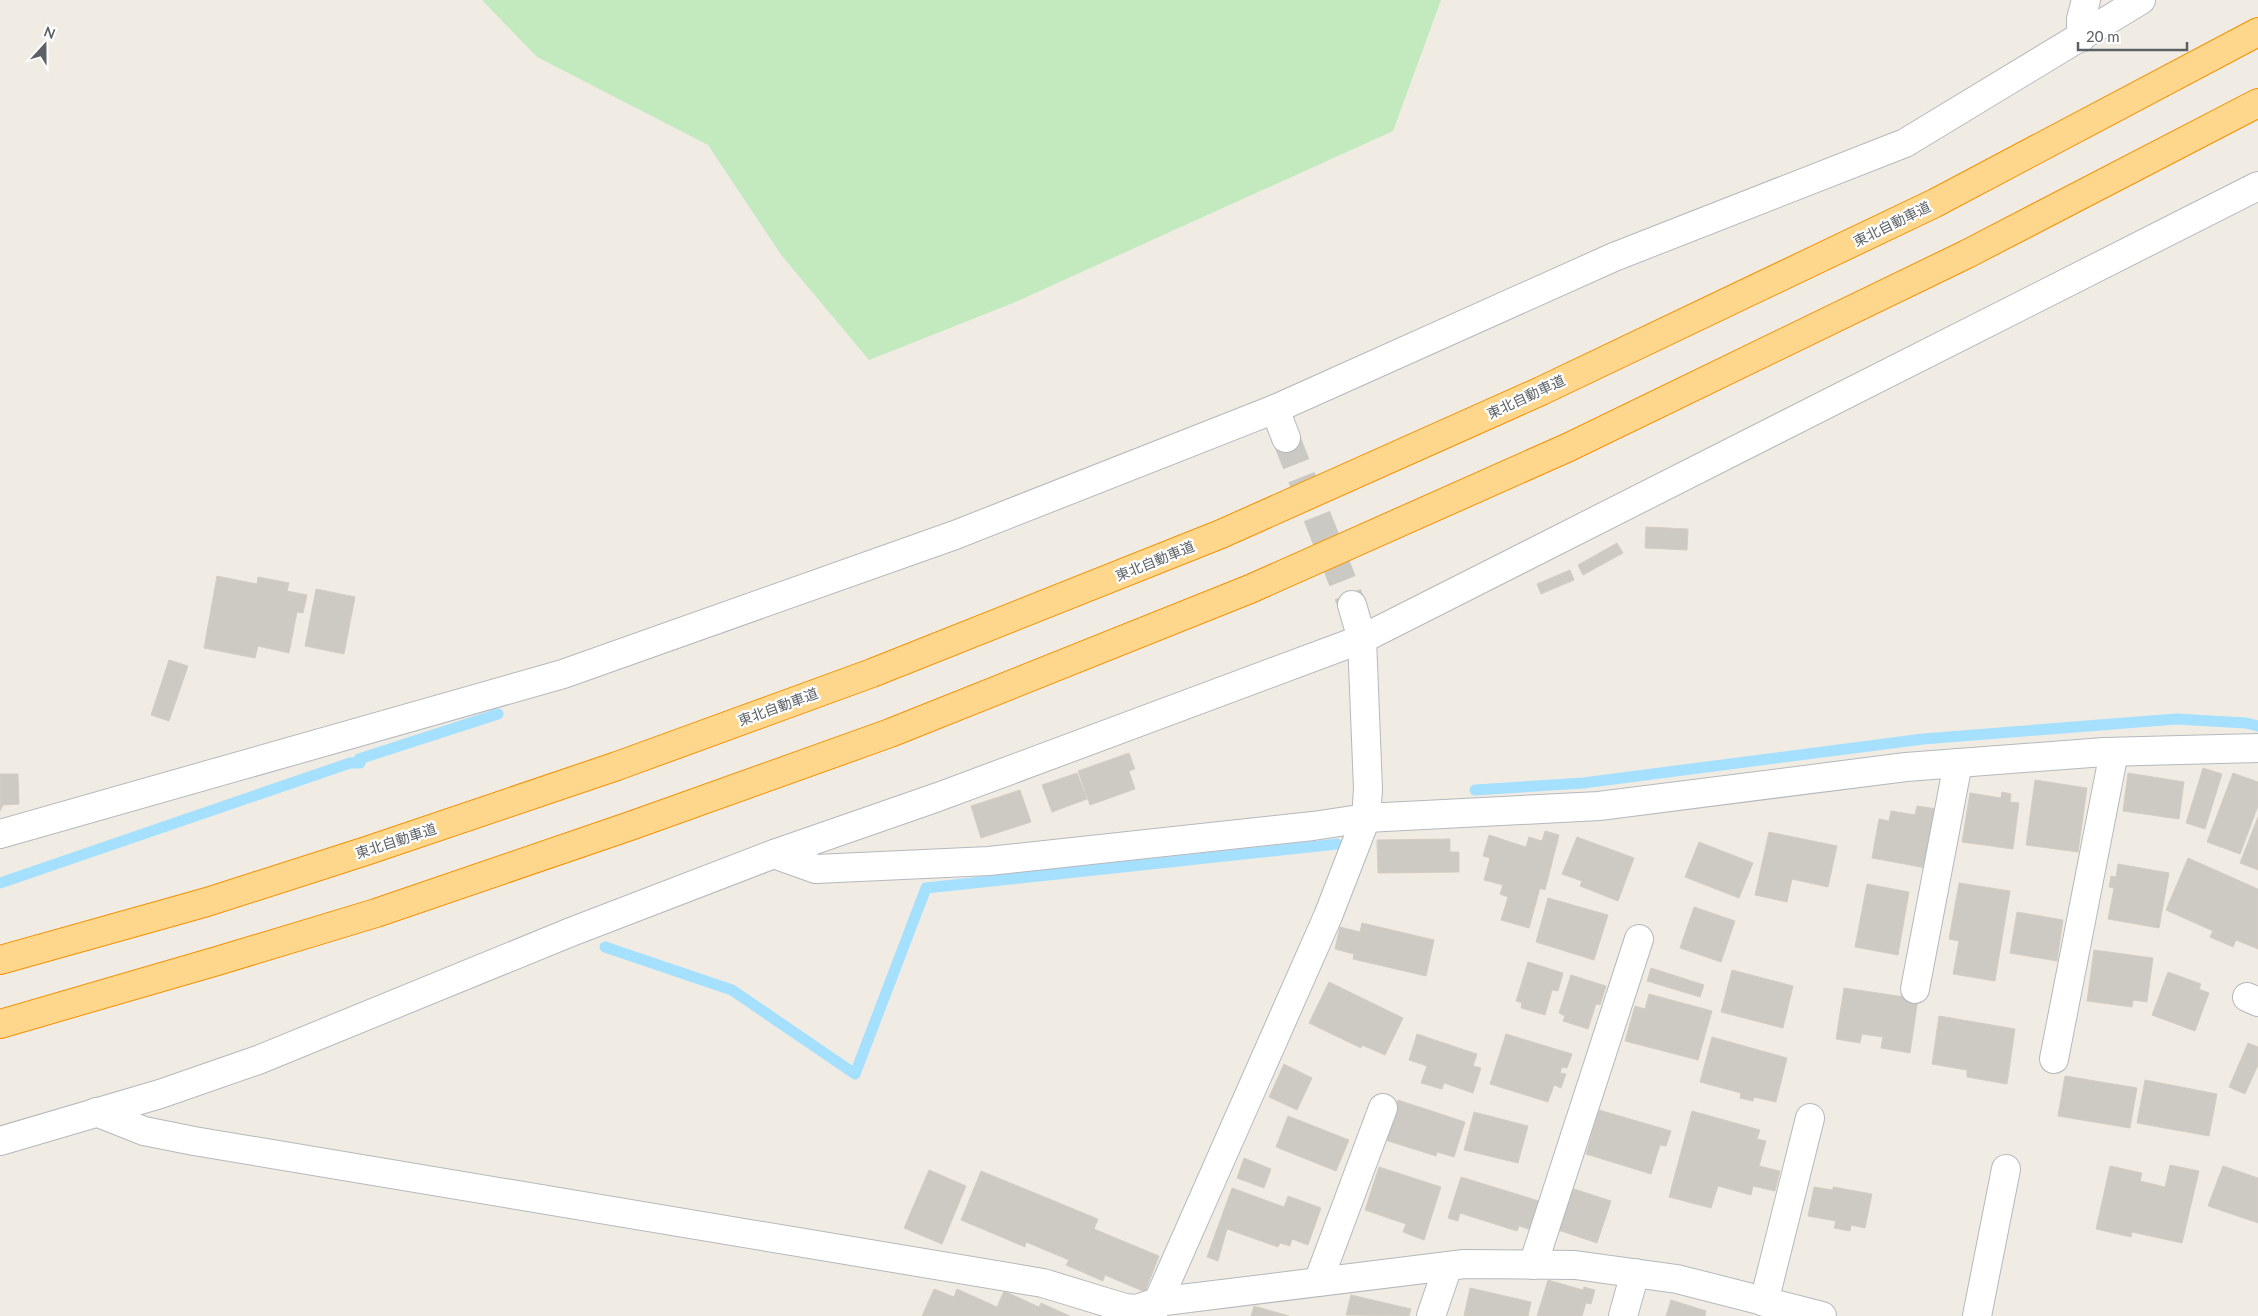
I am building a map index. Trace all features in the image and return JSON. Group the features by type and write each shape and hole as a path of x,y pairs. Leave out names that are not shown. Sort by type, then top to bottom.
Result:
{"highway":[{"name":"東北自動車道","path":"0,960 207,902 366,851 617,766 872,673 1221,534 1541,391 1935,203 2258,32"},
{"path":"0,1024 217,962 376,913 633,825 890,733 1250,589 1569,448 1967,254 2258,102"}],"street":[{"path":"2081,38 2081,19 2086,0"},
{"path":"0,834 563,674 955,535 1276,409 1614,257 1905,143 2141,0"},
{"path":"0,1140 160,1094 258,1060 571,932 774,854 975,783 1362,639 2258,186"},
{"path":"1276,409 1286,438"},
{"path":"1154,1309 1324,924 1366,818 1368,789 1362,639 1352,605"},
{"path":"774,854 816,869 989,861 1313,826 1366,818 1599,806 1906,767 2114,752 2258,748"},
{"path":"2054,1059 2114,752"},
{"path":"1916,989 1958,763"},
{"path":"1533,1265 1639,939"},
{"path":"1318,1282 1383,1108"},
{"path":"96,1112 144,1131 194,1141 1034,1281 1125,1308 1154,1309 1318,1282 1464,1264 1575,1265 1677,1279 1812,1315"},
{"path":"1764,1302 1810,1118"},
{"path":"1977,1316 2006,1169"},
{"path":"1431,1316 1448,1266"},
{"path":"1622,1316 1635,1274"}],"green space":[{"path":"482,0 1441,0 1393,131 1013,303 869,360 782,256 708,145 537,57"}],"building":[{"path":"1646,527 1688,529 1687,550 1645,548"},
{"path":"1617,543 1623,553 1583,575 1578,565"},
{"path":"1570,570 1574,580 1541,594 1537,584"},
{"path":"217,576 257,584 258,577 289,583 287,591 307,595 303,613 297,612 289,653 258,646 255,658 204,648"},
{"path":"316,589 355,597 344,654 305,646"},
{"path":"169,660 188,666 169,721 151,715"},
{"path":"1129,753 1135,769 1129,771 1135,789 1090,805 1078,771"},
{"path":"2203,768 2222,774 2205,829 2186,823"},
{"path":"1077,773 1087,799 1052,812 1042,785"},
{"path":"2128,773 2184,782 2179,819 2123,811"},
{"path":"2233,773 2258,782 2258,806 2240,854 2207,842"},
{"path":"0,774 18,774 19,804 3,805 0,811"},
{"path":"2035,780 2087,788 2078,852 2026,845"},
{"path":"1020,790 1031,822 981,838 971,806"},
{"path":"2002,792 2011,794 2010,802 2019,803 2013,849 1962,842 1970,793 2001,798"},
{"path":"1917,806 1937,809 1926,868 1872,858 1879,819 1889,821 1891,811 1915,815"},
{"path":"2258,817 2258,870 2240,863"},
{"path":"1545,831 1559,835 1545,890 1540,888 1529,928 1501,920 1508,897 1500,894 1503,885 1484,880 1490,858 1483,856 1489,835 1526,847 1529,837 1542,841"},
{"path":"1769,832 1837,846 1828,887 1792,879 1787,902 1755,895"},
{"path":"1577,837 1634,858 1618,901 1580,886 1582,881 1562,874"},
{"path":"1450,839 1450,852 1459,852 1459,872 1378,873 1377,840"},
{"path":"1699,842 1753,863 1739,898 1685,877"},
{"path":"2188,858 2258,889 2258,949 2236,940 2233,947 2210,937 2213,931 2166,910"},
{"path":"2118,864 2169,873 2159,928 2108,919 2114,888 2109,887 2111,876 2116,877"},
{"path":"1959,883 2010,891 1995,981 1953,974 1959,941 1949,939"},
{"path":"1867,884 1909,892 1898,955 1855,947"},
{"path":"1548,898 1608,915 1594,960 1536,942"},
{"path":"1694,907 1735,921 1721,962 1680,948"},
{"path":"2017,912 2063,920 2057,961 2010,953"},
{"path":"1362,923 1434,940 1426,976 1353,959 1354,954 1335,949 1340,927 1360,932"},
{"path":"2094,950 2153,958 2147,1002 2133,1000 2132,1007 2087,1001"},
{"path":"1528,962 1563,973 1558,991 1552,990 1545,1015 1521,1008 1522,1003 1516,1001"},
{"path":"1651,968 1704,985 1700,997 1647,981"},
{"path":"1732,970 1793,986 1783,1028 1721,1012"},
{"path":"2168,972 2201,984 2199,989 2209,993 2195,1031 2152,1015"},
{"path":"1571,975 1606,986 1600,1005 1596,1004 1588,1029 1563,1021 1565,1016 1559,1013"},
{"path":"1329,982 1403,1018 1385,1055 1362,1045 1361,1048 1309,1023"},
{"path":"1844,988 1918,999 1910,1053 1881,1048 1883,1037 1862,1034 1860,1043 1836,1039"},
{"path":"1649,994 1712,1011 1698,1060 1625,1041 1635,1006 1645,1009"},
{"path":"1939,1016 2015,1029 2007,1084 1967,1077 1967,1070 1932,1064"},
{"path":"1417,1034 1477,1054 1473,1066 1481,1068 1473,1093 1444,1083 1442,1089 1421,1083 1427,1066 1409,1060"},
{"path":"1506,1034 1572,1054 1567,1068 1562,1067 1560,1073 1566,1074 1561,1088 1554,1085 1548,1102 1490,1084"},
{"path":"1712,1037 1787,1058 1776,1102 1754,1097 1753,1101 1740,1098 1741,1093 1700,1082"},
{"path":"2248,1043 2258,1047 2258,1065 2245,1094 2229,1087"},
{"path":"1284,1064 1312,1078 1297,1110 1269,1097"},
{"path":"2065,1076 2137,1088 2130,1128 2058,1116"},
{"path":"2145,1080 2217,1094 2209,1136 2137,1123"},
{"path":"1398,1100 1465,1122 1454,1157 1437,1152 1436,1156 1385,1140"},
{"path":"1599,1110 1671,1131 1666,1146 1660,1145 1651,1174 1586,1154"},
{"path":"1692,1111 1760,1130 1757,1139 1766,1141 1759,1166 1780,1171 1775,1191 1753,1186 1751,1195 1718,1186 1711,1208 1669,1197"},
{"path":"1474,1112 1528,1126 1518,1163 1464,1150"},
{"path":"1288,1116 1349,1140 1336,1171 1276,1147"},
{"path":"1244,1158 1271,1169 1264,1188 1237,1178"},
{"path":"2170,1165 2199,1171 2182,1243 2132,1232 2131,1237 2096,1229 2110,1166 2142,1173 2140,1181 2165,1187"},
{"path":"2223,1166 2258,1178 2258,1223 2208,1206"},
{"path":"1379,1167 1441,1187 1424,1240 1403,1232 1406,1224 1365,1210"},
{"path":"929,1170 966,1186 942,1244 904,1228"},
{"path":"981,1171 1098,1219 1094,1229 1159,1256 1145,1292 1105,1275 1103,1281 1066,1265 1069,1260 1026,1242 1025,1247 961,1220"},
{"path":"1461,1177 1539,1201 1531,1230 1519,1226 1517,1231 1460,1213 1458,1221 1448,1218"},
{"path":"1814,1187 1833,1190 1833,1187 1872,1194 1865,1228 1851,1225 1850,1231 1834,1228 1836,1221 1808,1216"},
{"path":"1232,1188 1284,1207 1288,1196 1321,1208 1308,1245 1292,1239 1290,1246 1280,1243 1278,1247 1227,1229 1218,1261 1207,1257"},
{"path":"1571,1188 1611,1201 1597,1243 1558,1230"},
{"path":"1548,1280 1583,1290 1584,1287 1595,1290 1591,1304 1586,1303 1582,1316 1537,1316"},
{"path":"1470,1288 1531,1302 1528,1316 1464,1316"},
{"path":"934,1289 954,1297 957,1289 997,1307 1004,1291 1039,1307 1041,1303 1070,1316 922,1316"},
{"path":"1351,1295 1411,1309 1409,1316 1346,1315"},
{"path":"1671,1300 1706,1311 1705,1316 1666,1316"},
{"path":"1254,1306 1289,1316 1251,1316"}],"waterway":[{"path":"0,883 350,763 360,763 359,759 498,714"},
{"path":"1475,790 1583,783 1923,739 2176,719 2246,723 2258,726"},
{"path":"605,947 732,990 855,1074 926,888 1337,844"}],"tunnel":[{"path":"1286,438 1352,605"}]}
